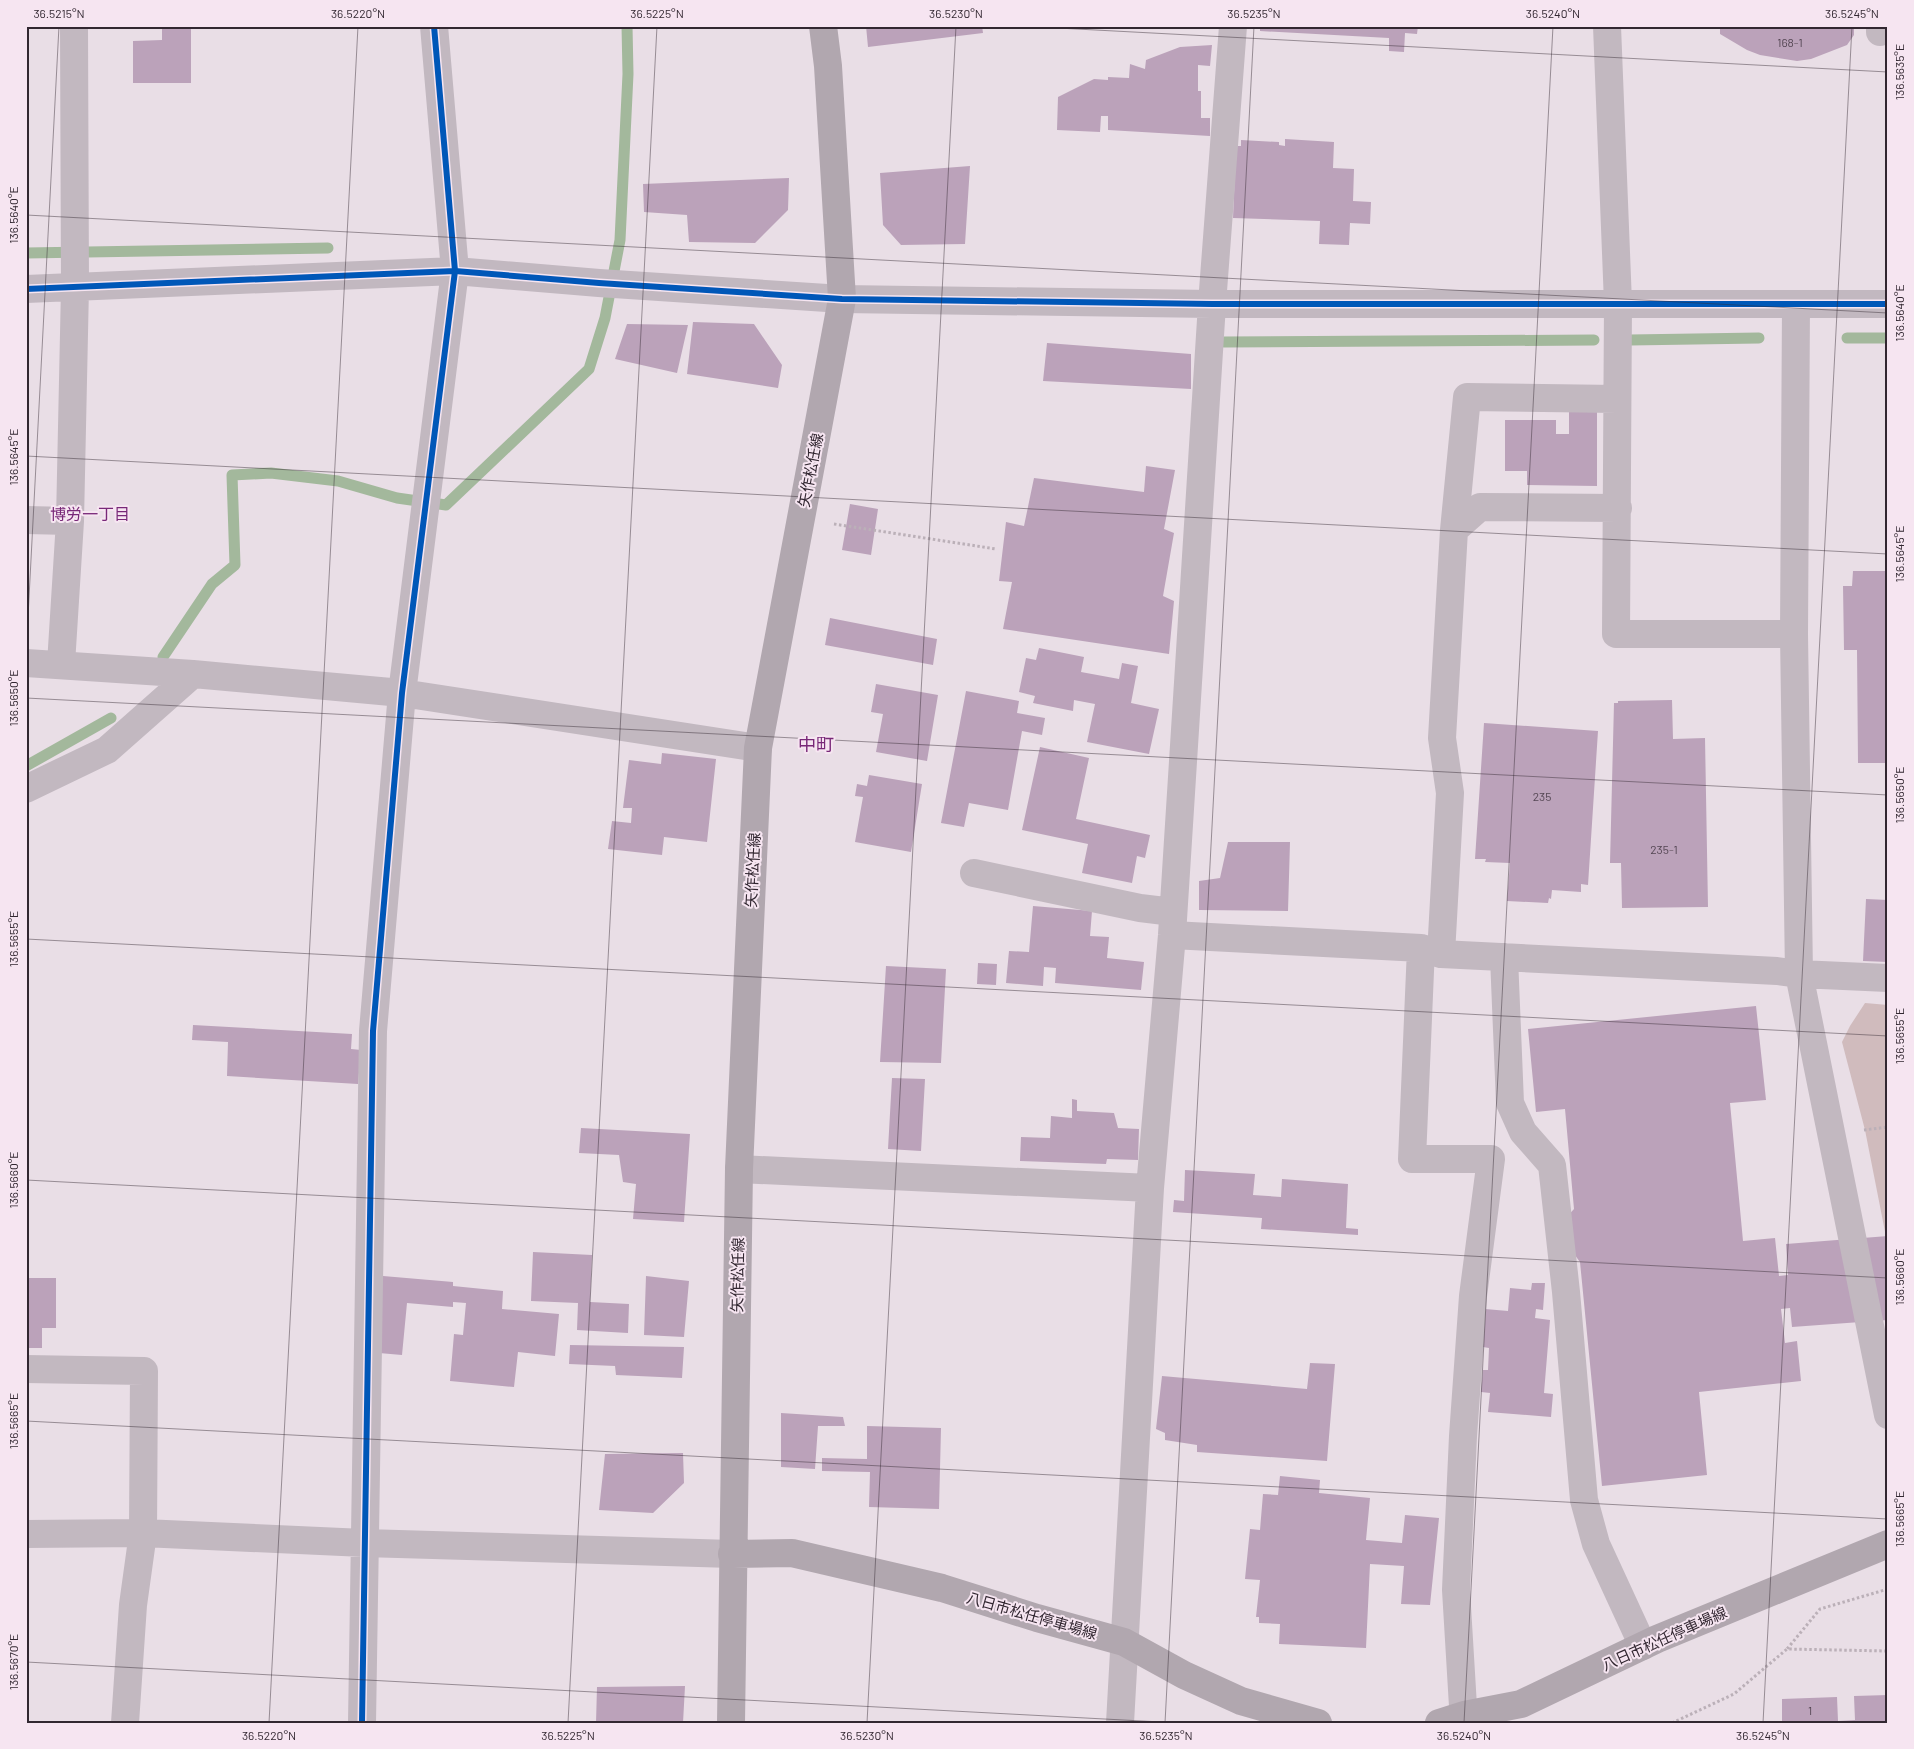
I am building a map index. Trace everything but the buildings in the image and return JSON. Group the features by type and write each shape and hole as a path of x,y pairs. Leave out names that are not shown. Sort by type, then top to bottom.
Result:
{"main road":[{"name":"矢作松任線","path":"731,1723 738,1169 758,748 842,299 828,66 823,26"},
{"name":"八日市松任停車場線","path":"1456,1720 1521,1704 1643,1646 1888,1544"},
{"name":"八日市松任停車場線","path":"732,1554 792,1553 942,1588 1037,1618 1124,1642 1184,1675 1241,1701 1318,1723"}],"street":[{"path":"61,664 70,520 75,287 74,26"},
{"path":"362,1723 374,1031 402,693 455,271 434,26"},
{"path":"1120,1723 1150,1188 1172,923 1212,304 1233,26"},
{"path":"1607,26 1618,303 1616,634 1794,634"},
{"path":"26,289 455,271 599,283 842,299 1212,304 1888,304"},
{"path":"1796,304 1794,634 1799,974 1888,1415"},
{"path":"1456,1720 1456,1590 1463,1436 1474,1296 1491,1159 1412,1158 1431,951 1450,794 1442,738 1454,530 1467,397 1617,399"},
{"path":"1454,530 1480,507 1618,508"},
{"path":"26,520 70,520"},
{"path":"26,663 193,674 402,693 758,748"},
{"path":"26,789 107,750 193,674"},
{"path":"974,873 1140,908 1172,923 1504,957 1888,978"},
{"path":"1504,957 1510,1103 1523,1132 1552,1165 1566,1292 1584,1500 1596,1544 1643,1646"},
{"path":"738,1169 1150,1188"},
{"path":"26,1369 144,1371 143,1533 133,1605 125,1723"},
{"path":"26,1534 143,1533 732,1554"}],"path":[{"path":"801,518 996,549"},
{"path":"1672,1723 1734,1694 1787,1649 1820,1609 1888,1589"},
{"path":"1787,1649 1888,1651"}],"shaded area":[{"path":"1865,1003 1888,1005 1888,1247 1865,1130 1842,1042"}],"waterway":[{"path":"163,657 212,584 235,565 232,475 271,473 338,481 397,498 446,505 589,369 605,318 620,240 628,74 627,26"},
{"path":"26,253 328,248"},
{"path":"1630,340 1759,338"},
{"path":"1847,338 1888,338"},
{"path":"1224,342 1594,340"},
{"path":"26,766 111,718"}],"cycle path":[{"path":"362,1723 373,1031 402,693 455,271 434,26"},
{"path":"26,289 455,271 599,283 842,299 1212,304 1888,304"}],"district":[{"name":"博労一丁目","path":"90,513"},
{"name":"中町","path":"816,744"}]}
